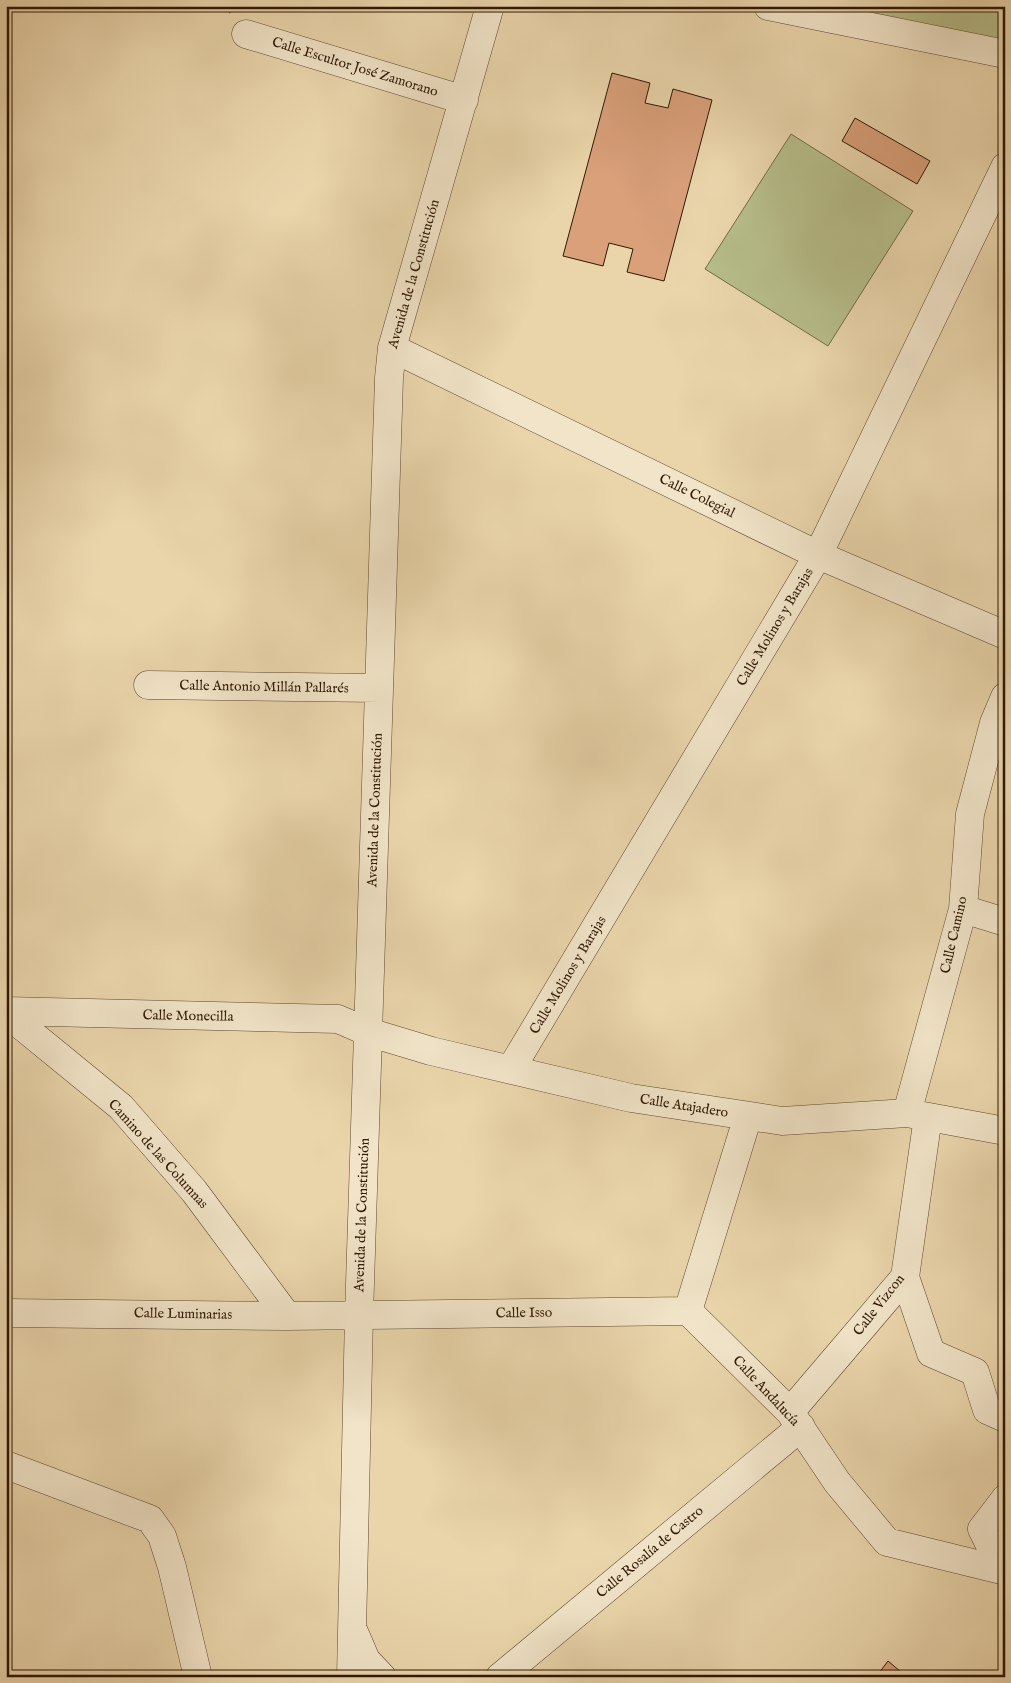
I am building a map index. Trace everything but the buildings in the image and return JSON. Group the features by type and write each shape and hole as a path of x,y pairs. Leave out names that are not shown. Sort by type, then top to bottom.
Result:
{"street":[{"name":"Avenida de la Constitución","path":"352,1677 359,1315 389,378 392,348 490,6"},
{"path":"768,6 846,14 1005,54"},
{"name":"Calle Escultor José Zamorano","path":"246,34 464,100"},
{"name":"Calle Molinos y Barajas","path":"511,1069 818,554 1005,167"},
{"name":"Calle Colegial","path":"392,348 818,554 1005,635"},
{"name":"Calle Antonio Millán Pallarés","path":"148,685 379,688"},
{"name":"Calle Camino","path":"918,1115 962,910 970,814 994,723 1005,697"},
{"path":"962,910 1005,922"},
{"name":"Calle Monecilla","path":"6,1012 338,1019 368,1032"},
{"name":"Camino de las Columnas","path":"6,1012 121,1107 194,1192 287,1316"},
{"name":"Calle Atajadero","path":"368,1032 431,1051 630,1098 782,1121 918,1115 1005,1131"},
{"name":"Calle Vizcon","path":"796,1419 904,1277 918,1115"},
{"path":"688,1311 748,1116"},
{"path":"904,1277 932,1353 975,1372 987,1410 1005,1418"},
{"name":"Calle Isso","path":"359,1315 688,1311"},
{"name":"Calle Andalucía","path":"688,1311 796,1419 837,1482 887,1542 1005,1572"},
{"name":"Calle Luminarias","path":"6,1313 359,1315"},
{"name":"Calle Rosalía de Castro","path":"500,1677 796,1419"},
{"path":"6,1465 150,1519 162,1536 172,1567 198,1677"},
{"path":"1005,1499 982,1529 990,1543 1005,1553"},
{"name":"Avenida de la Constitución","path":"352,1628 366,1660 382,1677"}],"green space":[{"path":"849,6 1005,6 1005,54 844,23"},
{"path":"791,134 913,211 828,346 705,269"}]}
